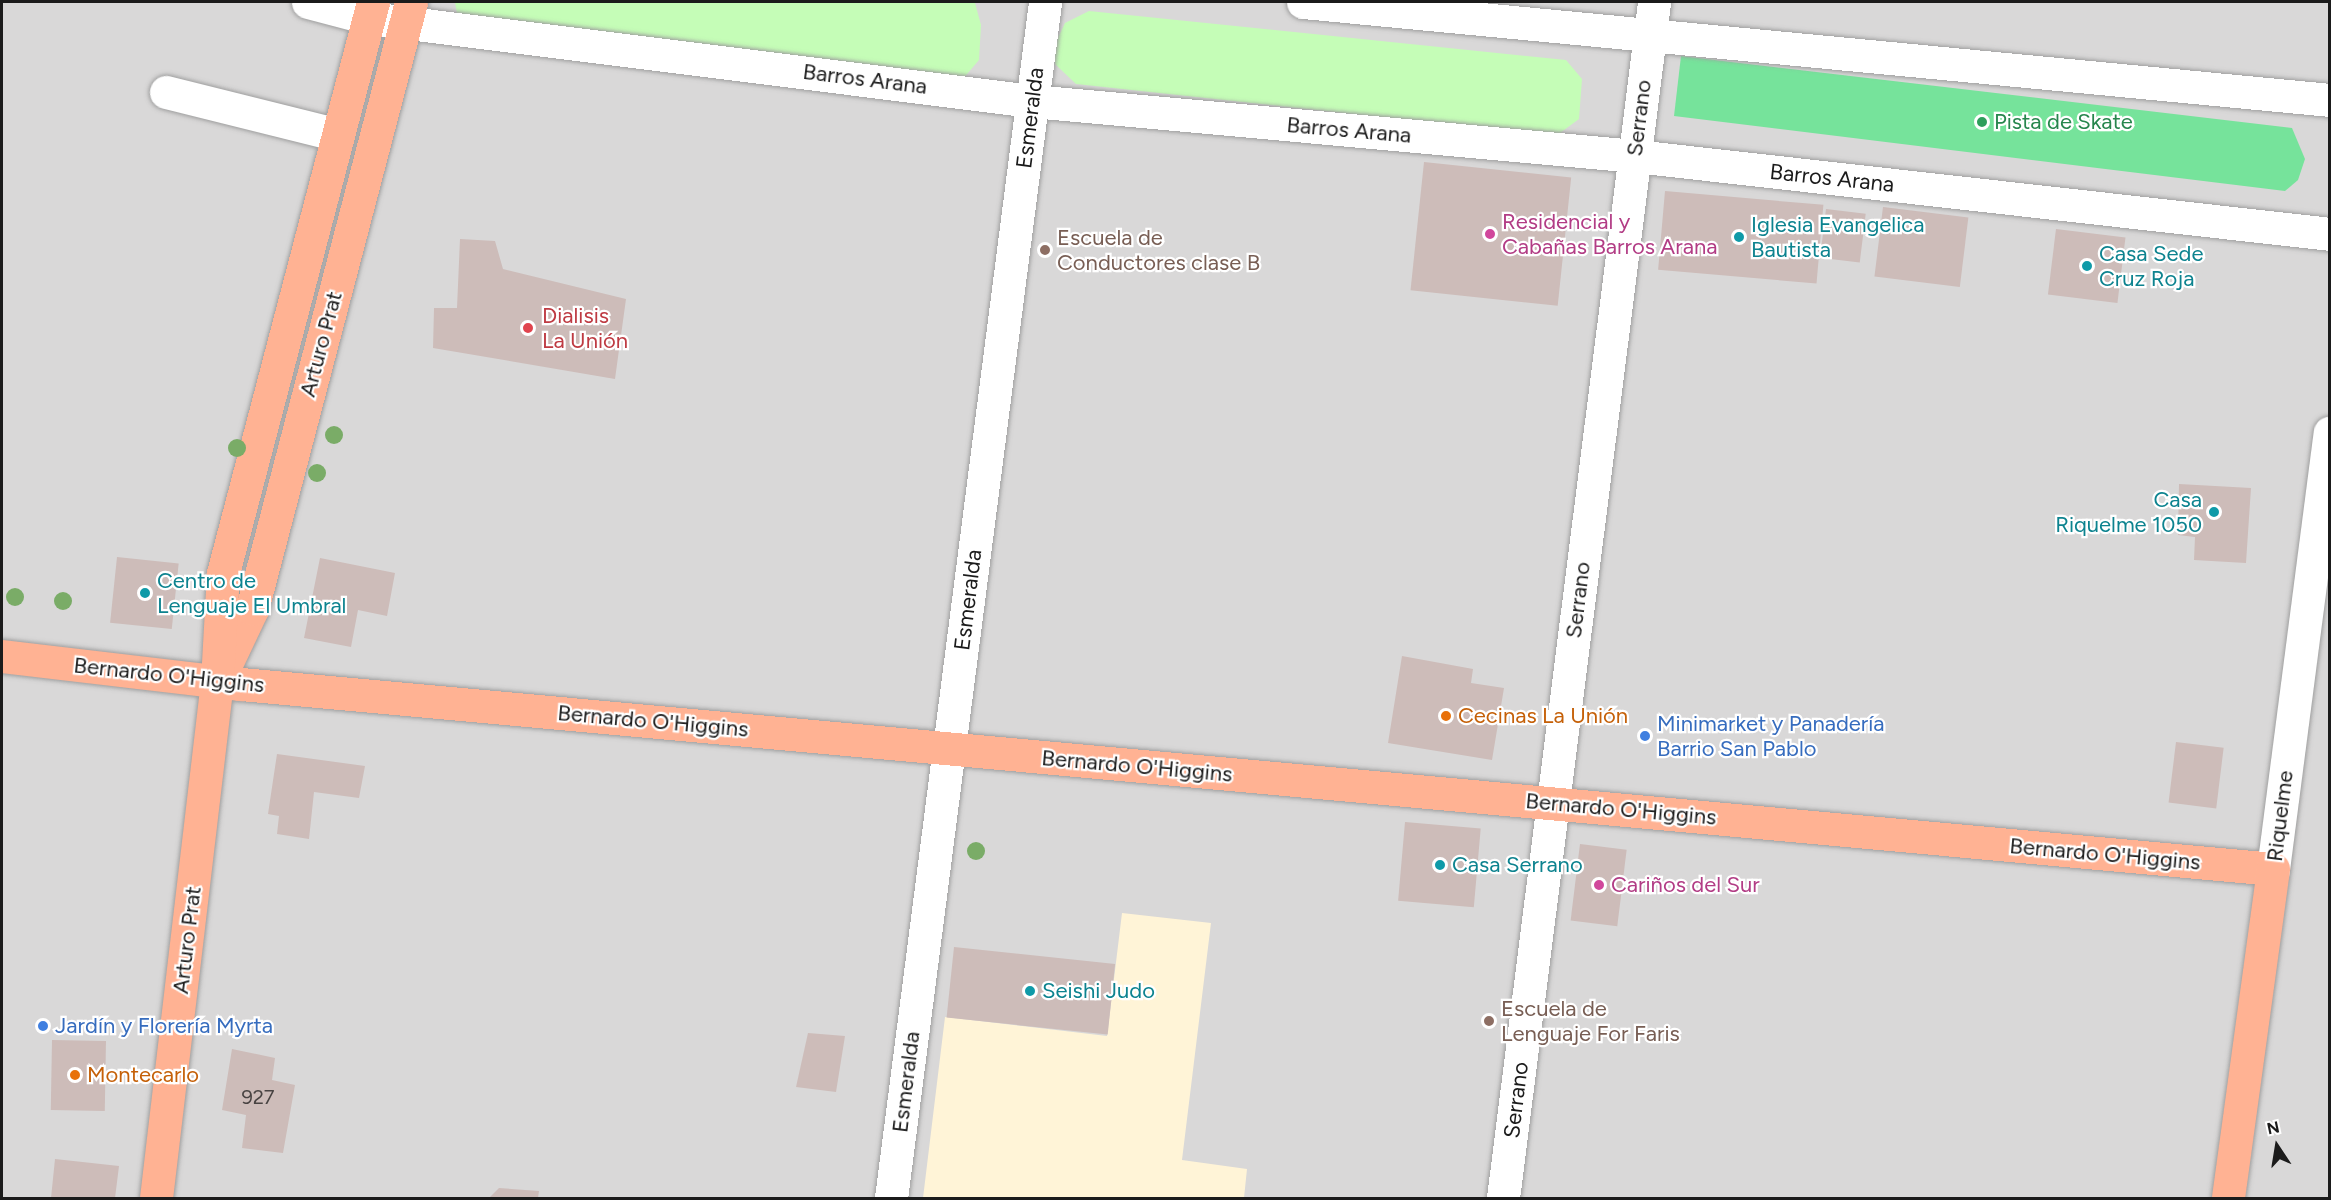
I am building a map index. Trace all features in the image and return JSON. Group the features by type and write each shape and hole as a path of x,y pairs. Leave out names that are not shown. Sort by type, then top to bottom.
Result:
{"main road":[{"name":"Arturo Prat","path":"156,1198 217,681 223,573 371,10"},
{"name":"Arturo Prat","path":"217,681 252,609 409,10"},
{"name":"Bernardo O'Higgins","path":"2,656 217,681 2273,869"},
{"name":"Riquelme","path":"2228,1198 2273,869"}],"street":[{"name":"Barros Arana","path":"308,2 371,10 409,10 1032,101 1635,156 2330,234"},
{"name":"Esmeralda","path":"891,1198 1045,2"},
{"path":"1303,2 2330,100"},
{"name":"Serrano","path":"1503,1198 1654,2"},
{"path":"166,92 338,135"},
{"name":"Riquelme","path":"2273,869 2330,433"}],"shaded area":[{"path":"2,2 2329,2 2329,1198 2,1198"},
{"path":"1122,913 1211,923 1182,1160 1247,1169 1244,1198 923,1198 945,1017 1107,1036"}],"green space":[{"path":"455,2 975,3 981,25 979,60 962,80 457,14"},
{"path":"1089,11 1566,60 1582,79 1579,119 1556,136 1076,84 1055,64 1054,46 1065,23"},
{"name":"Pista de Skate","path":"1681,56 2292,128 2305,159 2298,180 2285,191 1674,116"}],"building":[{"name":"Residencial y Cabañas Barros Arana","path":"1424,162 1571,177 1558,306 1411,290"},
{"name":"Iglesia Evangelica Bautista","path":"1665,191 1823,205 1817,284 1658,270"},
{"path":"1883,207 1968,217 1960,287 1874,276"},
{"path":"1826,209 1866,214 1860,263 1820,258"},
{"name":"Casa Sede Cruz Roja","path":"2056,229 2125,238 2117,303 2048,295"},
{"name":"Dialisis La Unión","path":"460,239 495,241 503,269 626,299 615,379 433,348 434,308 457,308"},
{"name":"Casa Riquelme 1050","path":"2179,484 2251,488 2246,563 2194,560 2195,537 2178,535"},
{"name":"Centro de Lenguaje El Umbral","path":"117,557 179,563 172,629 110,623"},
{"path":"320,558 395,573 387,616 358,610 351,647 304,638"},
{"name":"Cecinas La Unión","path":"1402,656 1473,669 1471,683 1504,688 1492,760 1388,743"},
{"path":"2176,742 2224,748 2216,808 2169,803"},
{"path":"277,754 365,766 359,798 314,792 309,839 277,834 279,816 268,814"},
{"name":"Casa Serrano","path":"1405,822 1481,829 1474,907 1398,901"},
{"name":"Cariños del Sur","path":"1580,844 1627,850 1617,926 1571,920"},
{"name":"Seishi Judo","path":"954,947 1115,964 1108,1035 947,1018"},
{"path":"808,1033 845,1036 836,1092 796,1087"},
{"name":"Montecarlo","path":"52,1040 106,1041 105,1111 51,1110"},
{"path":"232,1049 275,1058 272,1080 295,1085 283,1153 242,1148 246,1115 222,1110"},
{"path":"55,1159 119,1166 115,1198 51,1198"},
{"path":"499,1188 539,1191 538,1198 489,1198"}],"place":[{"name":"Pista de Skate","path":"1982,122"},
{"name":"Residencial y Cabañas Barros Arana","path":"1490,234"},
{"name":"Iglesia Evangelica Bautista","path":"1739,237"},
{"name":"Escuela de Conductores clase B","path":"1045,250"},
{"name":"Casa Sede Cruz Roja","path":"2087,266"},
{"name":"Dialisis La Unión","path":"528,328"},
{"name":"Casa Riquelme 1050","path":"2214,512"},
{"name":"Centro de Lenguaje El Umbral","path":"145,593"},
{"name":"Cecinas La Unión","path":"1446,716"},
{"name":"Minimarket y Panadería Barrio San Pablo","path":"1645,736"},
{"name":"Casa Serrano","path":"1440,865"},
{"name":"Cariños del Sur","path":"1599,885"},
{"name":"Seishi Judo","path":"1030,991"},
{"name":"Escuela de Lenguaje For Faris","path":"1489,1021"},
{"name":"Jardín y Florería Myrta","path":"43,1026"},
{"name":"Montecarlo","path":"75,1075"}]}
